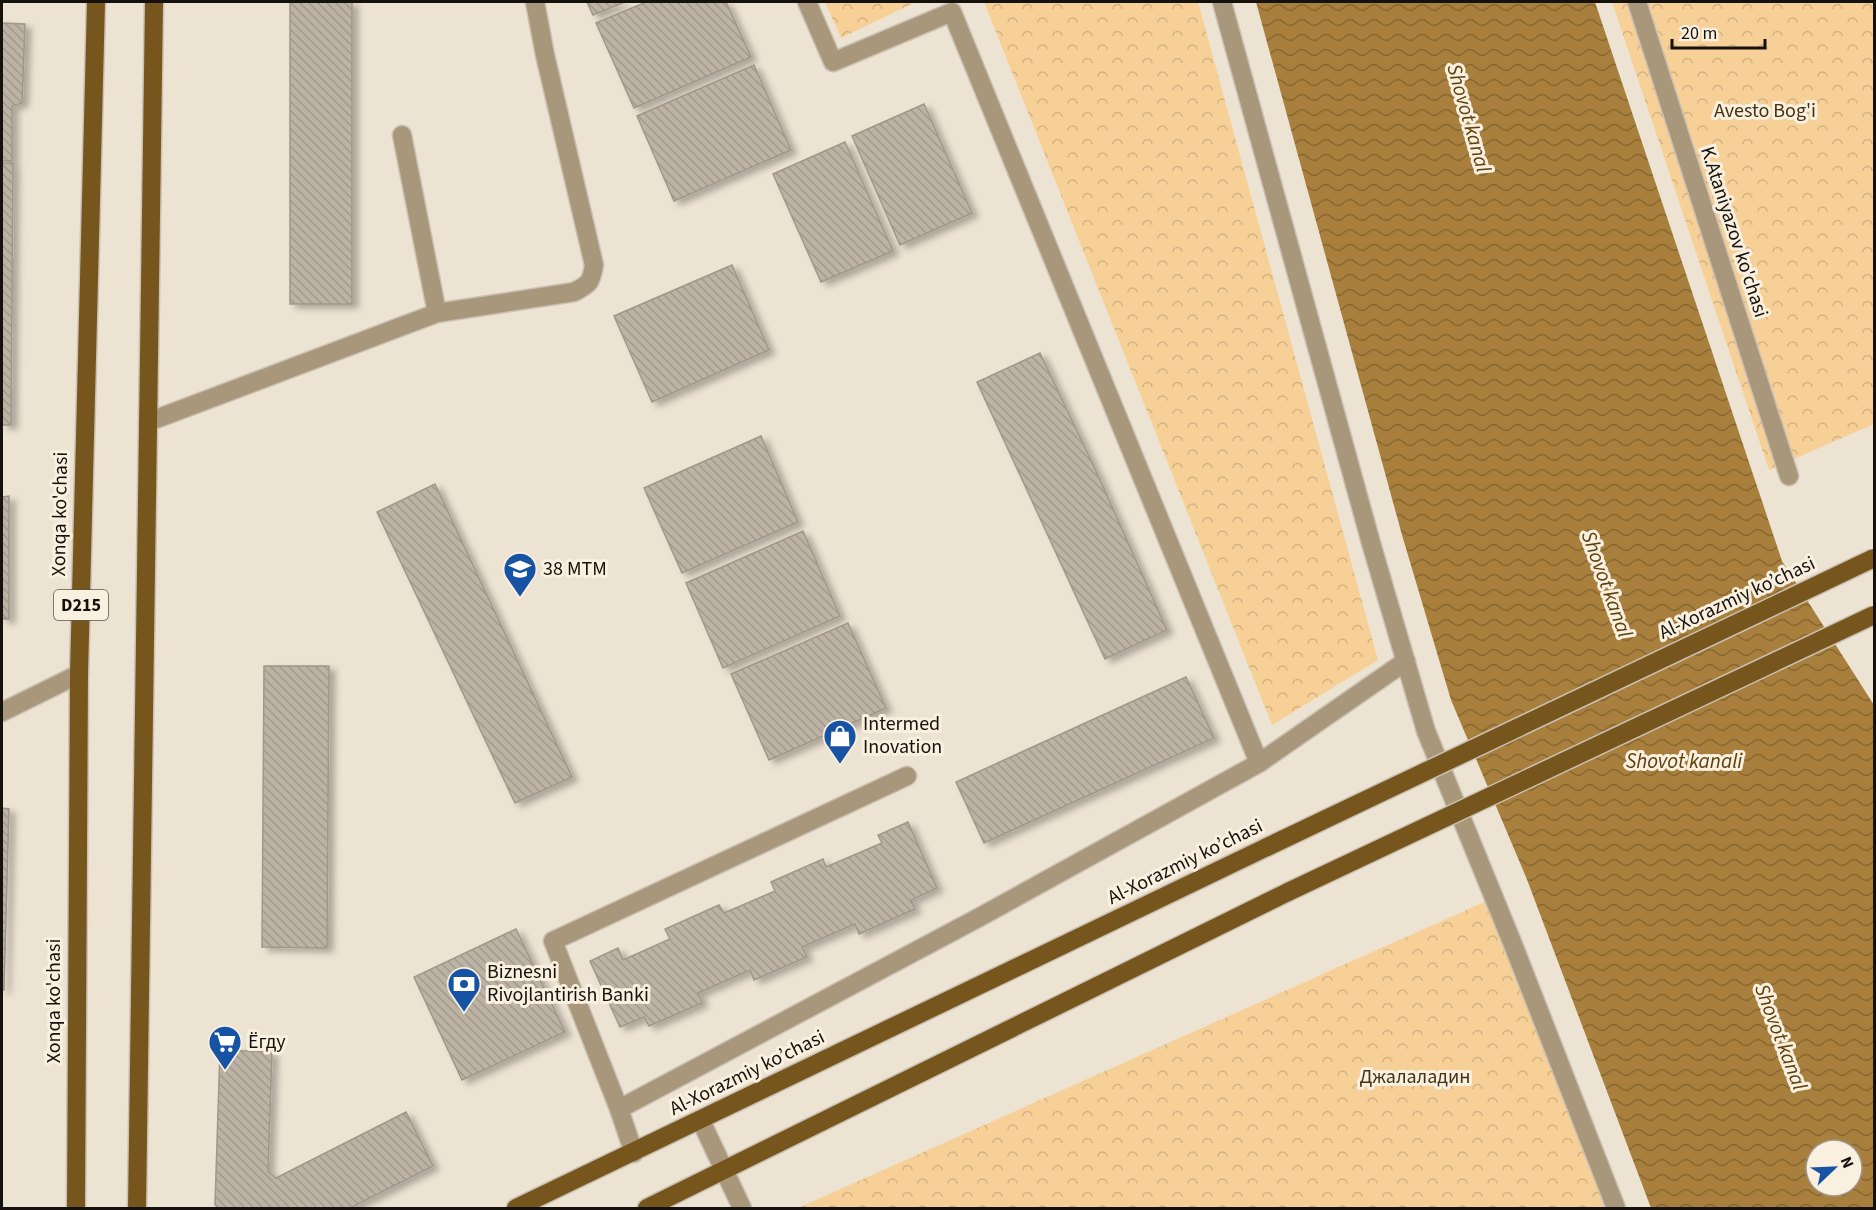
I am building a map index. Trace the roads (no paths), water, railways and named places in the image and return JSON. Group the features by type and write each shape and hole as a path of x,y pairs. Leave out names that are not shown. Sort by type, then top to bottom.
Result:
{"main road":[{"name":"Xonqa ko'chasi","path":"76,1209 79,674 96,2"},
{"path":"137,1209 154,2"},
{"name":"Al-Xorazmiy ko’chasi","path":"516,1209 1267,847 1875,558"},
{"path":"647,1209 1288,892 1875,615"}],"street":[{"path":"148,422 437,313 574,292 585,287 592,280 594,265 545,55 535,2"},
{"path":"807,2 833,62 952,12 1259,763"},
{"path":"1222,2 1371,543 1426,731 1512,942 1616,1209"},
{"name":"K.Ataniyazov ko'chasi","path":"1637,2 1789,476"},
{"path":"402,135 437,313"},
{"path":"619,1109 978,918 1259,763 1406,661"},
{"path":"2,712 79,674"},
{"path":"633,1153 619,1109 552,941 907,776"},
{"path":"701,1121 726,1170 742,1209"}],"water":[{"name":"Shovot kanali","path":"1256,2 1595,2 1782,561 1874,705 1874,1208 1651,1208 1526,877 1451,700 1402,535"}],"place":[{"name":"38 MTM","path":"520,598"},
{"name":"Intermed Inovation","path":"840,765"},
{"name":"Biznesni Rivojlantirish Banki","path":"464,1013"},
{"name":"Ёгду","path":"225,1071"}],"park label":[{"name":"Avesto Bog'i","path":"1765,111"},
{"name":"Джалаладин","path":"1415,1077"}],"water label":[{"name":"Shovot kanal","path":"1469,118"},
{"name":"Shovot kanal","path":"1607,584"},
{"name":"Shovot kanal","path":"1781,1037"}]}
